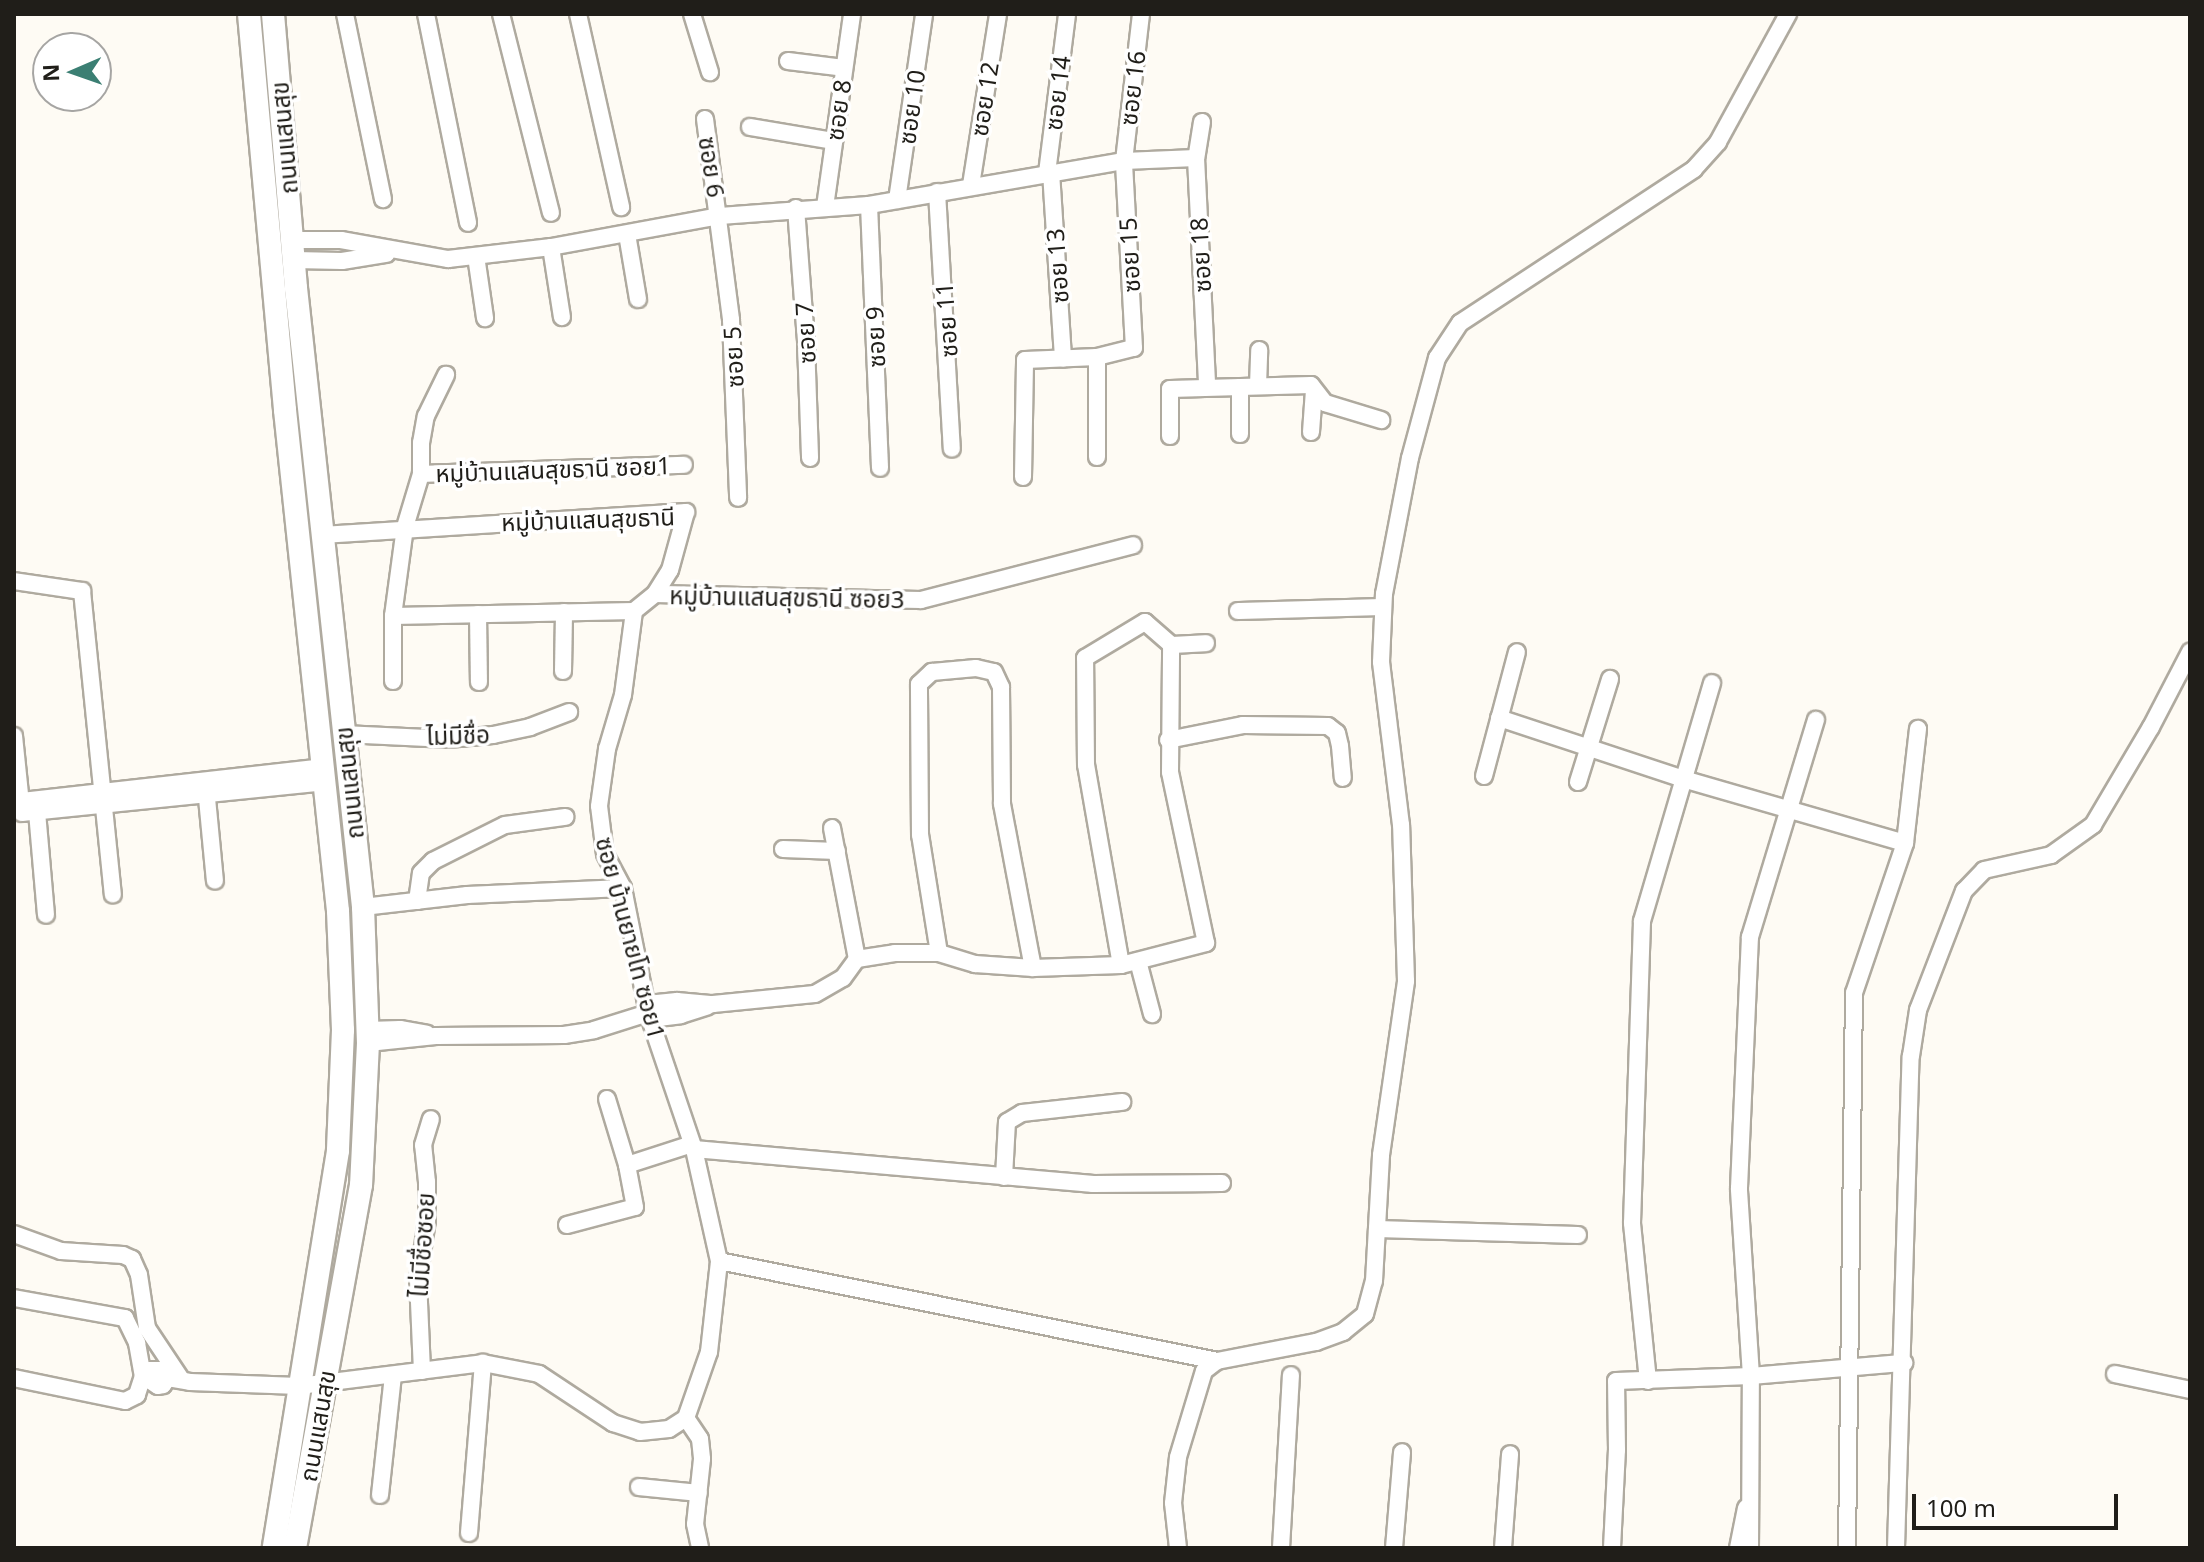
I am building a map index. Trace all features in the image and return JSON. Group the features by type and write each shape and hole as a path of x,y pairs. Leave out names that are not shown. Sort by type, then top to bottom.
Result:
{"main road":[{"name":"ถนนแสนสุข","path":"249,14 300,561 338,911 343,1030 338,1151 274,1548"},
{"name":"ถนนแสนสุข","path":"273,14 293,250 363,907 368,1037 361,1185 295,1548"},
{"path":"296,518 308,527 316,523 320,512"},
{"path":"300,561 312,552 325,560"}],"street":[{"path":"345,14 383,199"},
{"path":"426,14 468,223"},
{"path":"501,14 551,213"},
{"path":"578,14 621,207"},
{"path":"692,14 710,72"},
{"name":"ซอย 8","path":"825,207 852,14"},
{"name":"ซอย 10","path":"897,200 924,14"},
{"name":"ซอย 12","path":"971,185 998,14"},
{"name":"ซอย 14","path":"1049,172 1067,14"},
{"name":"ซอย 16","path":"1124,161 1141,14"},
{"path":"719,1261 1217,1361 1316,1342 1343,1332 1365,1314 1374,1281 1381,1155 1406,981 1401,825 1381,662 1383,607 1414,444 1437,358 1460,323 1694,169 1718,142 1788,14"},
{"path":"788,61 844,68"},
{"name":"ซอย 6","path":"705,119 720,216"},
{"name":"ซอย 18","path":"1202,122 1196,158 1207,387"},
{"path":"750,127 834,141"},
{"path":"293,250 341,240 448,259 551,247 720,216 869,205 1124,161 1196,158"},
{"name":"ซอย 15","path":"1097,357 1134,348 1124,161"},
{"name":"ซอย 13","path":"1049,172 1063,359"},
{"name":"ซอย 11","path":"937,192 952,449"},
{"name":"ซอย 9","path":"869,205 880,468"},
{"name":"ซอย 7","path":"796,208 806,342 810,458"},
{"name":"ซอย 5","path":"720,216 731,320 738,498"},
{"path":"627,234 638,299"},
{"path":"551,247 562,317"},
{"path":"476,256 485,318"},
{"path":"1258,386 1259,350"},
{"path":"1023,477 1025,360 1097,357 1097,457"},
{"path":"393,681 393,616 405,527 421,474 421,443 426,416 446,375"},
{"path":"1170,436 1170,389 1311,385 1325,403 1381,420"},
{"path":"1240,387 1240,434"},
{"path":"1311,432 1314,390"},
{"name":"หมู่บ้านแสนสุขธานี ซอย1","path":"421,474 684,465"},
{"name":"หมู่บ้านแสนสุขธานี","path":"322,535 405,527 686,512 670,570 655,594"},
{"name":"หมู่บ้านแสนสุขธานี ซอย3","path":"393,616 634,611 655,594 921,600 1133,545"},
{"path":"14,581 82,591 113,894"},
{"path":"1238,611 1383,607"},
{"name":"ซอย บ้านยายโท ซอย1","path":"634,611 623,695 607,749 599,806 605,854 623,888 648,1012 693,1146 719,1261 709,1352 686,1418"},
{"path":"563,671 564,612"},
{"path":"478,614 479,682"},
{"path":"1152,1014 1129,963 1086,765 1085,658 1145,622 1171,645 1206,643"},
{"path":"368,1037 400,1029 436,1036 564,1035 594,1030 648,1012 681,1015 713,1004 815,994 843,978 857,959 895,953 939,953 975,964 1033,968 1129,963 1206,943 1170,772 1171,645"},
{"path":"1484,776 1517,652"},
{"path":"1896,1548 1911,1056 1918,1010 1964,891 1984,870 2051,855 2093,825 2151,727 2190,652"},
{"path":"939,953 920,835 919,684 932,672 976,668 994,672 1001,687 1002,804 1033,968"},
{"path":"1578,782 1610,679"},
{"path":"1648,1381 1632,1223 1642,921 1712,683"},
{"name":"ไม่มีชื่อ","path":"343,734 448,739 493,735 530,727 569,712"},
{"path":"1499,718 1683,779 1905,843"},
{"path":"1750,1548 1751,1376 1739,1188 1750,937 1816,720"},
{"path":"1168,740 1243,725 1328,726 1337,733 1343,778"},
{"path":"1847,1548 1854,993 1905,843 1918,729"},
{"path":"14,736 22,813 103,800 324,775"},
{"path":"206,788 215,881"},
{"path":"21,801 103,800"},
{"path":"37,812 46,915"},
{"path":"417,901 421,873 433,861 505,825 565,817"},
{"path":"832,828 857,959"},
{"path":"783,849 837,851"},
{"path":"363,907 623,888"},
{"path":"567,1225 635,1207 627,1165 607,1099"},
{"path":"1004,1177 1007,1122 1022,1113 1122,1102"},
{"name":"ไม่มีชื่อซอย","path":"422,1371 418,1293 427,1220 423,1145 431,1119"},
{"path":"627,1165 693,1146 1093,1184 1222,1183"},
{"path":"1377,1229 1578,1235"},
{"path":"14,1234 61,1251 123,1255 132,1259 139,1275 147,1328 174,1378"},
{"path":"14,1298 125,1318 137,1343 143,1376 137,1395 125,1401 14,1378"},
{"path":"1178,1548 1173,1503 1178,1457 1204,1371 1217,1361"},
{"path":"469,1533 483,1363"},
{"path":"143,1376 158,1386 174,1378 190,1382 299,1386 483,1363 539,1374 613,1423 640,1432 669,1429 686,1418 700,1439 695,1524 700,1548"},
{"path":"1612,1548 1617,1450 1616,1381 1751,1376 1904,1363"},
{"path":"2115,1374 2190,1390"},
{"path":"1281,1548 1291,1375"},
{"path":"380,1495 393,1376"},
{"path":"1394,1548 1402,1452"},
{"path":"1503,1548 1510,1454"},
{"path":"639,1487 699,1493"},
{"path":"1738,1548 1748,1498"}]}
